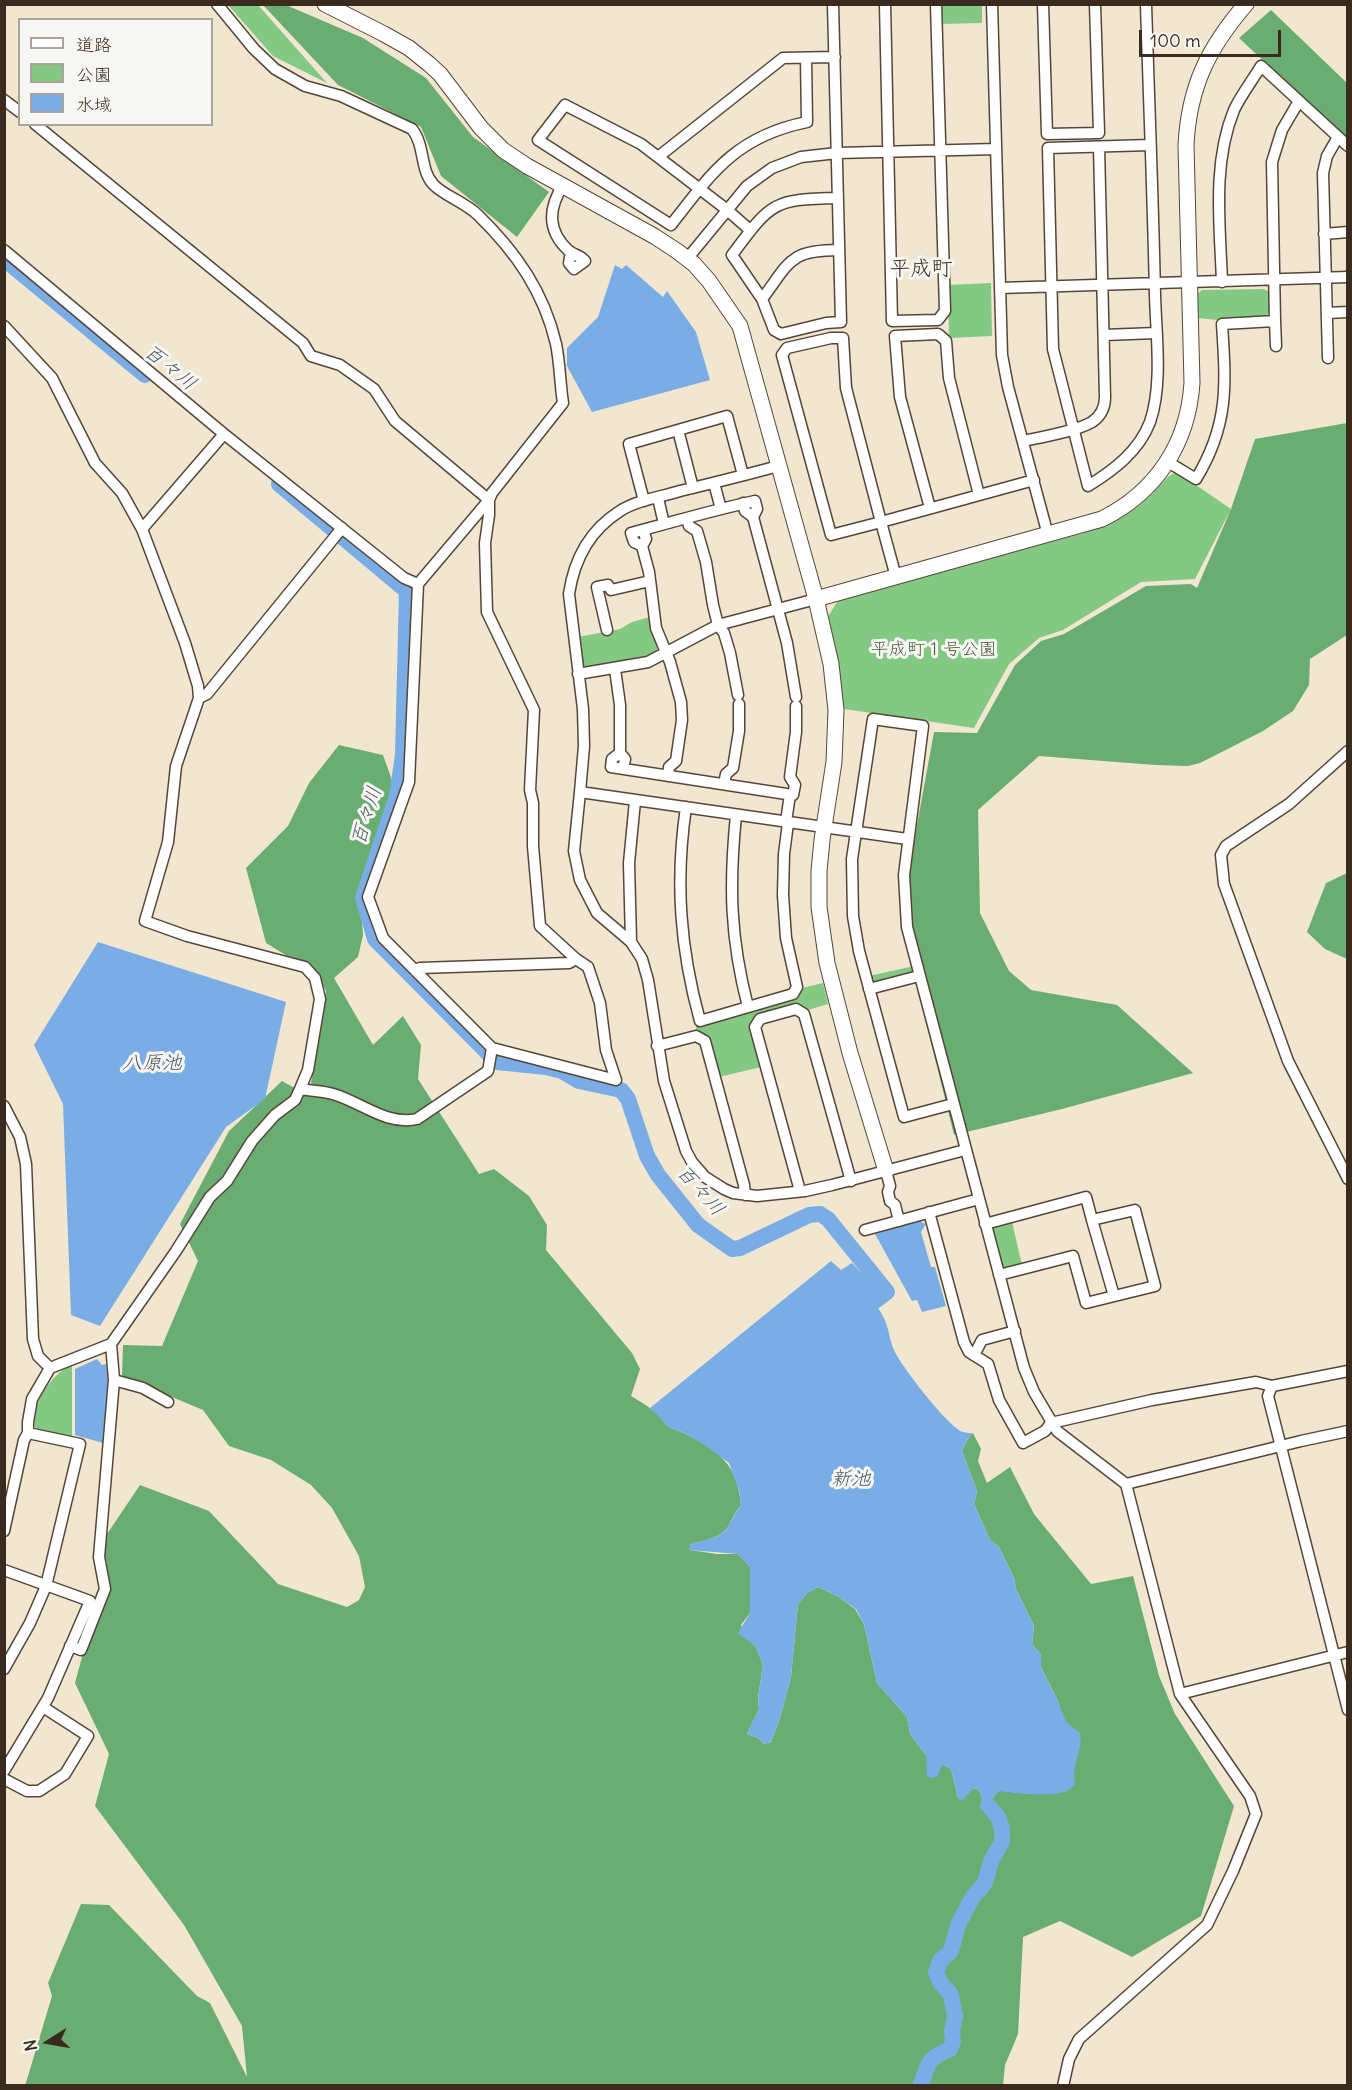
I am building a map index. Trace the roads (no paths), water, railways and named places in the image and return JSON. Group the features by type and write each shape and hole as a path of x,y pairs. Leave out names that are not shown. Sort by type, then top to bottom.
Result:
{"street":[{"path":"217,4 254,49 275,69 305,86 341,96 412,129 418,136 433,185 471,208 494,231 519,260 542,300 556,344 563,404 492,493 489,500 418,584 409,782 368,897 383,938 492,1048 616,1080 606,1050 600,1003 588,967 540,926 532,846 533,803 530,790 534,710 487,612 485,543 489,500"},
{"path":"325,4 409,48 440,74 492,141 518,161 654,236 687,259 709,281 740,326 816,599 831,664 836,710 834,762 823,828 818,884 819,906 824,943 854,1069 886,1171 890,1186 888,1192 890,1201 895,1205 899,1221"},
{"path":"833,4 842,322 826,323 781,334 774,330 762,299 732,255 767,211 783,202 797,199 838,198"},
{"path":"885,4 892,321 938,320 945,311 936,4"},
{"path":"992,4 1002,355 1008,387 1048,534"},
{"path":"1043,4 1047,134 1099,133 1095,4"},
{"path":"1146,4 1155,283 1157,392 1153,411 1138,444 1121,463 1088,486 1053,349 1048,148 1150,145"},
{"path":"579,674 648,662 718,625 1095,521 1122,507 1154,481 1168,462 1185,427 1191,398 1186,145 1189,109 1206,60 1221,33 1246,4"},
{"path":"658,157 783,58 835,57"},
{"path":"750,230 726,209 699,189 641,144 565,105 538,140 670,225 699,189 722,163 751,141 773,130 807,122 806,58"},
{"path":"1222,282 1219,174 1225,138 1235,109 1261,66 1347,146"},
{"path":"4,100 18,110"},
{"path":"1276,346 1272,162 1282,130 1299,101"},
{"path":"37,126 303,343 311,356 340,365 374,389 395,422 489,500"},
{"path":"1328,357 1323,173 1327,156 1338,137"},
{"path":"1023,441 1094,421 1104,408 1099,147"},
{"path":"687,259 747,186 772,168 801,157 837,153 996,149"},
{"path":"563,185 554,203 552,221 555,232 570,252"},
{"path":"1324,234 1347,232"},
{"path":"4,250 224,434 404,578 418,584"},
{"path":"762,299 794,258 811,251 839,250"},
{"path":"1000,288 1347,277"},
{"path":"1327,313 1347,312"},
{"path":"1168,462 1196,479 1214,444 1221,418 1224,393 1222,324 1275,321"},
{"path":"4,326 52,378 95,463 122,493 142,529 185,643 198,686 199,698 176,766 168,842 145,921 187,936 305,967 315,978 320,999 309,1070 295,1100 275,1115 252,1141 227,1181 210,1197 176,1251 111,1344 50,1368 32,1399 28,1433 24,1440 4,1531"},
{"path":"1104,335 1156,333"},
{"path":"930,508 900,397 895,336 938,334 946,341 949,378 980,495"},
{"path":"896,577 880,522 846,388 843,338 824,338 787,348 782,355 831,535 880,522 930,508 980,495 1034,480"},
{"path":"644,501 628,444 727,416 743,475"},
{"path":"678,430 693,488"},
{"path":"142,529 224,434"},
{"path":"778,466 644,501 620,511 596,531 582,551 571,577 569,594 583,710 584,746 574,851 580,880 597,913 632,942 642,958 664,1081 686,1151 705,1177 716,1185 734,1193 757,1196 800,1191 851,1181 966,1150"},
{"path":"714,483 721,509"},
{"path":"658,498 664,524"},
{"path":"615,669 620,705 620,753 612,759 611,768 793,795 795,785 790,777 796,732 796,702 791,661 753,517 757,509 755,501 643,530 646,539 642,546 650,581 656,628 677,683 681,702 682,720 676,761 669,767 668,776"},
{"path":"697,531 701,524 699,514"},
{"path":"687,518 689,526 697,531 706,562 718,625 724,633 730,653 739,700 739,731 733,768 726,774 724,784"},
{"path":"199,698 207,694 342,528"},
{"path":"607,630 597,587 608,585 611,590 650,581"},
{"path":"953,1104 904,1117 859,951 852,916 852,860 873,719 923,726 903,875 905,914 919,976 1029,1381 1057,1431 1126,1484 1180,1694 1250,1796 1256,1814 1233,1871 1207,1925 1080,2039 1069,2059 1063,2085"},
{"path":"1347,751 1289,804 1226,846 1221,855 1224,884 1288,1061 1347,1179"},
{"path":"676,761 681,768 679,778"},
{"path":"733,768 738,775 736,786"},
{"path":"580,792 907,839"},
{"path":"686,807 680,860 680,911 683,946 699,1021 793,994 797,987 786,938 784,912 786,794"},
{"path":"632,942 628,887 635,801"},
{"path":"736,815 731,860 731,902 737,956 748,1006"},
{"path":"415,970 569,963 576,959"},
{"path":"869,989 919,976"},
{"path":"800,1191 755,1027 760,1019 796,1009 804,1014 851,1181"},
{"path":"657,1046 696,1036 705,1041 744,1185 744,1195"},
{"path":"300,1089 334,1094 368,1111 407,1121 417,1119 488,1071 492,1048"},
{"path":"4,1106 20,1137 26,1164 34,1350 41,1361 50,1368"},
{"path":"985,1224 1086,1197 1114,1296"},
{"path":"865,1230 979,1199"},
{"path":"999,1275 1073,1256 1086,1304 1155,1286 1135,1209 1092,1220"},
{"path":"929,1212 964,1342 969,1352 985,1361 990,1368 999,1401 1023,1443 1045,1431 1051,1423 1142,1402 1256,1382 1272,1386 1347,1371"},
{"path":"974,1355 982,1340 1015,1331"},
{"path":"70,1646 81,1650 105,1589 99,1557 114,1380 111,1344"},
{"path":"114,1380 143,1388 168,1402"},
{"path":"1272,1386 1268,1396 1347,1710"},
{"path":"1126,1484 1347,1431"},
{"path":"4,1669 30,1623 46,1586 80,1444 28,1433"},
{"path":"4,1570 90,1601 43,1707 4,1771"},
{"path":"1180,1694 1347,1652"},
{"path":"4,1779 27,1791 39,1791 65,1774 88,1737 43,1707"}],"water":[{"path":"615,265 622,269 626,265 663,297 667,291 696,332 710,380 592,412 567,366 567,348 598,317"},
{"name":"八原池","path":"98,942 286,1002 265,1099 226,1127 100,1326 71,1315 63,1104 34,1045"},
{"path":"919,1221 926,1224 921,1232 931,1267 935,1267 946,1306 922,1312 917,1300 912,1301 875,1234"},
{"name":"新池","path":"831,1261 841,1270 852,1263 886,1299 877,1307 885,1320 896,1354 927,1397 948,1420 963,1432 973,1433 962,1451 977,1491 974,1504 990,1540 999,1547 1014,1578 1016,1589 1034,1626 1032,1644 1041,1655 1041,1667 1066,1722 1080,1733 1073,1787 1054,1794 1000,1791 991,1799 1005,1821 996,1824 986,1810 979,1790 974,1788 961,1801 958,1798 951,1769 942,1765 937,1777 927,1776 926,1755 910,1734 907,1717 877,1683 864,1624 856,1609 839,1597 818,1587 807,1593 798,1604 791,1677 771,1742 764,1744 758,1738 747,1734 759,1709 758,1698 763,1665 756,1647 738,1633 750,1613 750,1567 738,1554 689,1550 690,1544 714,1537 726,1530 741,1505 739,1490 729,1463 705,1445 670,1428 650,1408"},
{"path":"97,1359 102,1365 106,1364 109,1387 103,1443 75,1435 75,1369"}],"waterway":[{"name":"百々川","path":"4,259 145,375"},
{"name":"百々川","path":"279,484 407,591 403,755 397,796 363,898 375,939 497,1062 546,1067 562,1071 579,1081 621,1090 628,1099 647,1156 658,1175 698,1225 732,1249 740,1248 809,1215 820,1214 828,1219 887,1292 866,1308"},
{"name":"新池","path":"920,2086 929,2063 936,2056 950,2049 953,2042 952,2031 955,2016 951,1995 940,1982 936,1972 940,1961 951,1951 958,1925 972,1898 985,1883 991,1861 1002,1842 1002,1828 998,1817 988,1805"}],"district":[{"name":"平成町","path":"921,269"}],"park label":[{"name":"平成町１号公園","path":"934,650"}]}
